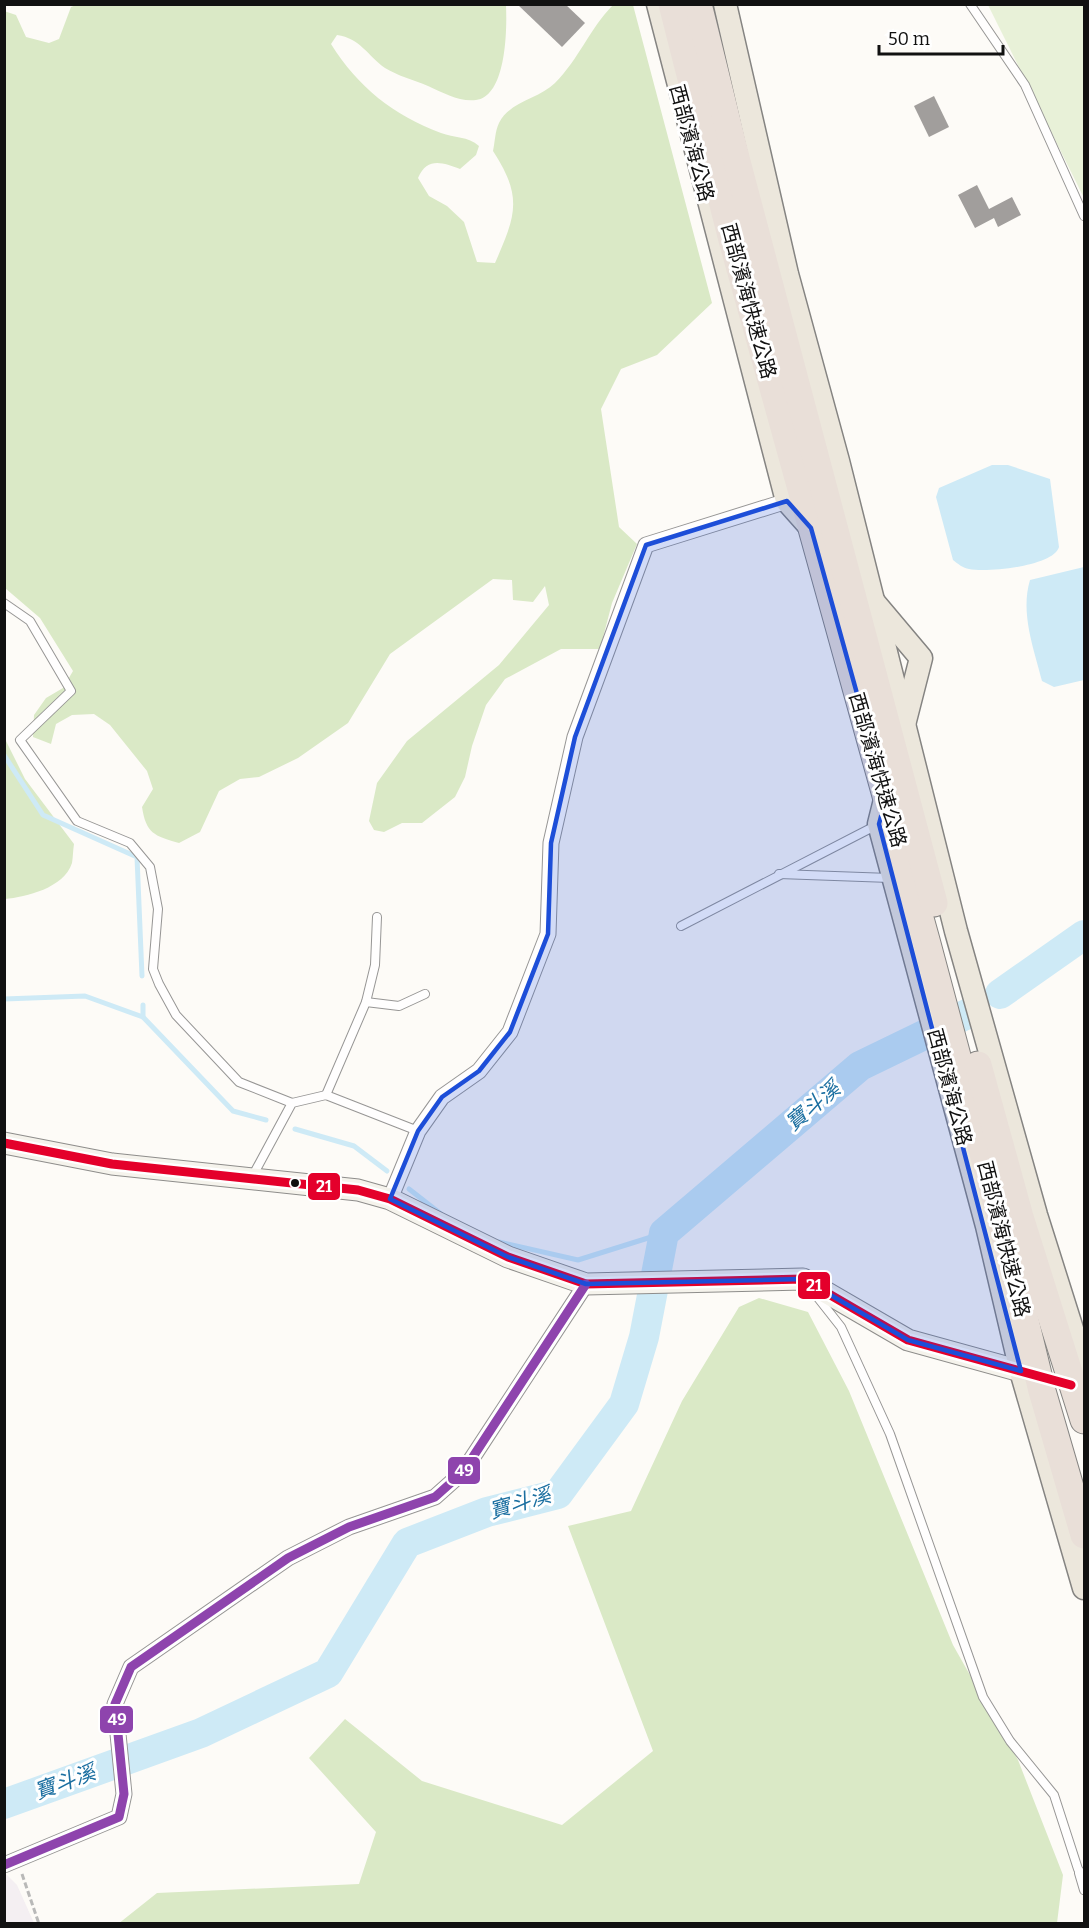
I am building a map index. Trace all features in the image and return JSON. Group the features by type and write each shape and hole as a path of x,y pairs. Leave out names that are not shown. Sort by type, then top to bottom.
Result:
{"highway":[{"name":"西部濱海快速公路","path":"672,4 732,240 934,938 1011,1219 1084,1420"},
{"name":"西部濱海快速公路","path":"698,4 934,938"},
{"name":"西部濱海快速公路","path":"1011,1219 1042,1391 1084,1535"}],"main road":[{"name":"西部濱海公路","path":"658,4 787,501 921,658 879,824 987,1226 1022,1371 1084,1588"},
{"path":"725,4 787,273 838,461 956,931 1034,1207 1084,1366"}],"street":[{"path":"390,1199 418,1131 442,1097 479,1071 510,1032 548,934 550,843 575,736 646,545 787,501"},
{"path":"4,1143 112,1164 358,1190 390,1199 508,1257 589,1284 803,1279 908,1340 1022,1371"},
{"path":"10,1862 119,1817 124,1794 115,1704 131,1667 288,1558 350,1527 435,1497 463,1472 589,1284"}],"lane":[{"path":"970,4 1025,84 1084,216"},
{"path":"4,603 30,621 71,691 20,740 77,821 130,843 150,867 158,909 153,969 176,1015 239,1082 292,1104 326,1095 418,1131"},
{"path":"681,927 777,874 879,824"},
{"path":"777,874 895,878"},
{"path":"326,1095 366,1002 375,965 377,917"},
{"path":"366,1002 399,1006 424,994"},
{"path":"251,1179 292,1104"},
{"path":"803,1279 841,1327 890,1434 983,1697 1010,1740 1054,1795 1084,1890"},
{"path":"1078,1869 1084,1877"}],"path":[{"path":"10,1862 39,1923"}],"highlighted area":[{"path":"787,501 811,528 886,798 879,824 1021,1371 908,1340 803,1279 586,1284 508,1257 390,1199 418,1131 442,1097 479,1071 510,1032 548,934 551,843 575,737 646,545"}],"shaded area":[{"path":"4,1872 17,1885 34,1923 5,1923"}],"green space":[{"path":"76,5 506,5 505,44 499,74 494,87 486,96 476,100 464,100 452,96 390,71 358,44 345,37 337,35 331,44 353,74 392,108 424,126 446,135 470,140 479,146 476,155 460,169 441,163 430,164 418,178 429,196 447,206 464,222 477,262 495,263 508,232 513,206 509,181 493,151 499,123 517,105 555,83 613,5 633,5 712,303 657,355 621,369 601,409 619,527 637,544 612,603 600,649 561,649 505,679 486,705 472,746 465,777 455,797 422,823 402,823 384,832 374,830 369,821 377,783 407,741 499,665 549,605 545,586 533,602 513,600 512,580 493,579 390,654 348,723 298,758 259,777 240,779 219,791 200,832 179,843 157,835 146,823 142,807 153,789 147,771 110,725 94,714 72,715 56,724 51,744 33,737 34,715 46,698 63,688 73,671 40,618 5,588 4,11 16,15 26,37 49,43 59,39 71,7"},
{"path":"988,5 1084,5 1084,198"},
{"path":"5,739 25,779 74,844 72,863 68,872 61,879 43,890 5,899"},
{"path":"759,1298 808,1312 849,1391 953,1645 1018,1760 1063,1875 1057,1923 118,1924 157,1893 359,1884 376,1832 309,1758 345,1719 422,1781 562,1825 653,1751 568,1526 631,1511 682,1401 739,1307"}],"water":[{"path":"992,465 1008,465 1050,479 1059,547 1054,554 1019,567 990,570 967,568 953,560 936,497 939,488"},
{"path":"1084,567 1084,680 1054,687 1042,681 1032,644 1027,618 1027,593 1030,580"}],"building":[{"path":"517,4 565,4 585,23 562,47"},
{"path":"934,96 949,127 929,137 914,106"},
{"path":"977,185 989,209 1012,197 1021,215 998,227 994,218 975,228 958,195"}],"waterway":[{"path":"4,755 43,815 137,857 142,976"},
{"name":"寶斗溪","path":"1000,994 1084,935"},
{"path":"4,999 85,996 143,1017 233,1111 266,1120"},
{"path":"143,1005 143,1017"},
{"name":"寶斗溪","path":"945,1025 969,1013"},
{"name":"寶斗溪","path":"4,1804 201,1733 328,1673 407,1543 487,1512 558,1494 624,1404 644,1337 664,1233 860,1066 926,1034"},
{"path":"295,1129 354,1146 387,1171"},
{"path":"409,1189 441,1214"},
{"path":"499,1242 578,1260 664,1233"}],"transit line":[{"name":"21","path":"4,1143 112,1164 358,1190 390,1199 508,1257 586,1284 803,1279 908,1340 1071,1385"},
{"name":"49","path":"4,1865 119,1817 124,1794 115,1704 131,1667 288,1558 349,1527 435,1497 463,1472 586,1284"}]}
